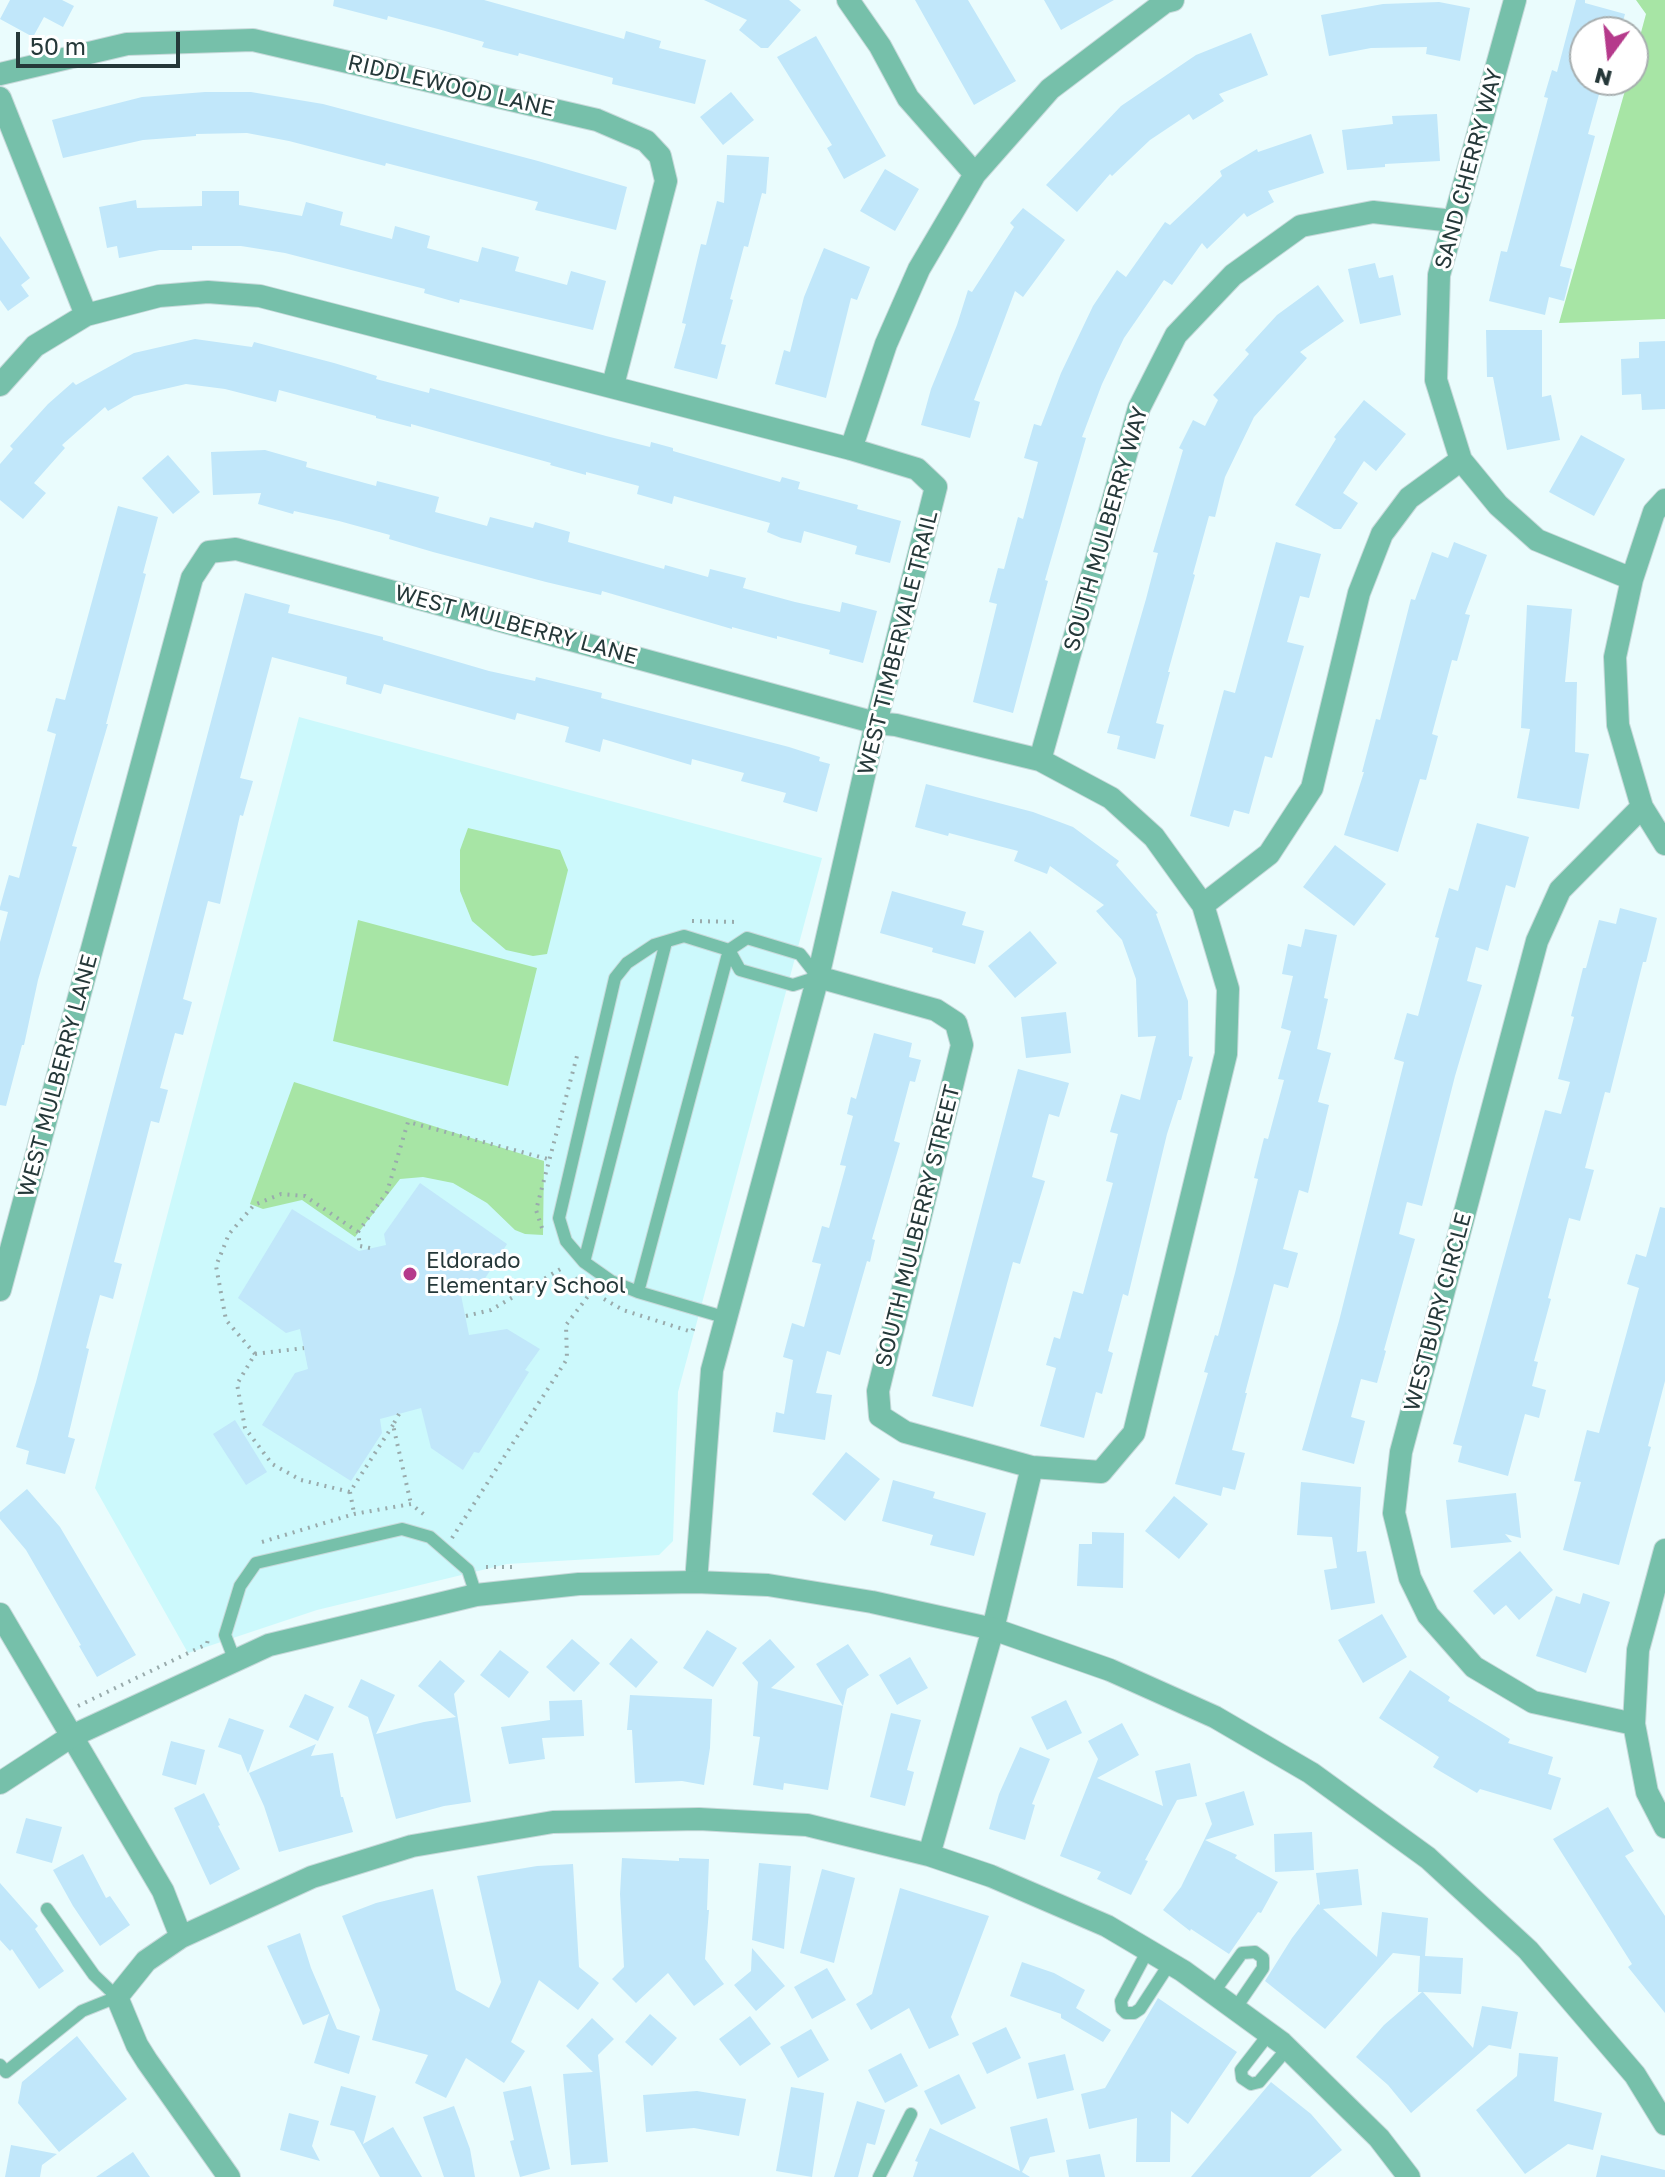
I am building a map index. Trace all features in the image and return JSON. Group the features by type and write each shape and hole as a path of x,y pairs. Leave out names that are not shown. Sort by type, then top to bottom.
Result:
{"street":[{"path":"848,0 880,46 908,98 975,174"},
{"name":"SAND CHERRY WAY","path":"1515,0 1439,275 1436,380 1461,460 1498,505 1537,540 1632,579"},
{"path":"851,449 886,344 914,281 975,174 1050,89 1167,1"},
{"name":"RIDDLEWOOD LANE","path":"0,74 127,44 253,40 597,120 646,141 660,156 666,181 613,385"},
{"path":"0,98 86,315"},
{"name":"SOUTH MULBERRY WAY","path":"1040,760 1139,408 1176,335 1233,275 1301,226 1373,212 1453,221"},
{"name":"WEST TIMBERVALE TRAIL","path":"0,385 35,346 86,315 159,296 208,292 260,296 851,449 917,469 936,487 876,723 818,977 712,1370 696,1582"},
{"path":"1203,905 1269,854 1312,788 1359,593 1382,534 1409,498 1461,460"},
{"path":"1665,500 1654,512 1632,579 1615,657 1618,725 1642,807 1665,844"},
{"name":"WEST MULBERRY LANE","path":"0,1290 192,578 209,552 236,549 876,723 896,725 1040,760 1111,798 1154,837 1203,905 1228,989 1226,1054 1134,1433 1101,1472 1032,1467"},
{"name":"WESTBURY CIRCLE","path":"1634,1724 1533,1702 1474,1667 1428,1615 1410,1578 1394,1513 1401,1452 1537,941 1560,890 1642,807"},
{"name":"SOUTH MULBERRY STREET","path":"818,977 936,1010 956,1023 962,1045 878,1391 880,1416 905,1432 1032,1467"},
{"path":"929,1855 993,1629 1032,1467"},
{"path":"1665,1550 1638,1650 1634,1724 1647,1792 1665,1827"},
{"path":"0,1783 72,1736 269,1645 476,1595 579,1584 696,1582 768,1585 872,1602 993,1629 1110,1670 1215,1717 1311,1773 1428,1858 1528,1950 1635,2075 1665,2124"},
{"path":"0,1614 163,1891 181,1937"},
{"path":"229,2177 142,2053 117,1997 146,1961 181,1937 312,1877 412,1846 553,1822 699,1819 807,1825 929,1855 991,1876 1107,1926 1170,1963 1269,2034 1379,2138 1409,2177"}],"lane":[{"path":"638,1292 729,950 747,938 800,954 818,977 793,985 740,970 729,950 684,936 654,945 627,963 615,978 559,1218 566,1241 584,1262 611,1281 638,1292 727,1318"},
{"path":"584,1262 666,942"},
{"path":"235,1661 225,1635 240,1586 256,1563 402,1529 430,1537 468,1570 476,1595"},
{"path":"0,2065 6,2072 82,2011 117,1997 94,1975 47,1909"},
{"path":"1148,1950 1121,2001 1126,2013 1140,2009 1170,1963"},
{"path":"1213,1993 1242,1953 1255,1952 1263,1958 1263,1968 1235,2009"},
{"path":"1269,2034 1241,2070 1242,2078 1251,2084 1259,2082 1287,2049"},
{"path":"879,2177 911,2114"}],"path":[{"path":"370,1248 360,1246 358,1232 387,1192 408,1122 548,1159"},
{"path":"255,1354 226,1320 216,1266 229,1234 254,1205 281,1194 305,1196 358,1232"},
{"path":"466,1316 491,1310 564,1267"},
{"path":"442,1529 452,1538 567,1359 566,1325 592,1291"},
{"path":"255,1354 304,1348"},
{"path":"255,1354 237,1384 245,1428 272,1464 301,1480 350,1492"},
{"path":"354,1514 350,1492 399,1414"},
{"path":"393,1425 411,1504 431,1521"},
{"path":"255,1544 354,1514 411,1504"},
{"path":"475,1558 487,1568 517,1567"},
{"path":"60,1716 207,1644 211,1630"}],"shaded area":[{"path":"299,717 822,858 678,1392 673,1541 659,1555 507,1564 317,1610 188,1653 95,1488"}],"green space":[{"path":"1636,0 1665,0 1665,319 1559,323 1623,96 1649,96 1649,16"},
{"path":"468,828 560,850 568,870 547,954 533,956 506,950 472,921 460,891 460,850"},
{"path":"358,920 537,968 508,1086 333,1041"},
{"path":"294,1082 544,1161 543,1235 515,1230 487,1203 453,1183 423,1177 400,1179 355,1237 302,1200 263,1209 250,1204"}],"building":[{"path":"10,0 62,0 74,6 63,27 44,17 33,37 0,19"},
{"path":"334,0 484,0 624,39 626,31 661,41 659,48 706,60 695,104 612,84 613,78 519,53 518,56 482,47 484,42 438,29 333,6"},
{"path":"704,0 789,0 801,10 768,48 761,48 739,30 747,20"},
{"path":"915,0 968,0 1016,81 974,105"},
{"path":"1044,0 1114,0 1061,30"},
{"path":"1576,0 1585,0 1585,3 1625,14 1624,16 1572,16"},
{"path":"1439,2 1470,8 1460,61 1426,54 1427,47 1371,48 1329,56 1321,15 1383,4"},
{"path":"1569,27 1569,96 1599,96 1588,134 1595,136 1560,266 1572,269 1564,301 1549,297 1545,315 1489,301 1501,251 1507,252 1548,98 1544,97 1552,70 1557,72"},
{"path":"1251,33 1268,75 1219,94 1224,101 1193,120 1189,114 1150,140 1112,176 1110,174 1077,212 1046,185 1121,106 1196,55"},
{"path":"816,36 886,156 844,179 827,148 832,145 777,57"},
{"path":"251,92 323,104 627,187 616,230 535,210 538,202 386,163 385,166 247,133 196,134 143,140 63,158 52,120 142,97"},
{"path":"731,92 754,120 723,145 700,117"},
{"path":"1437,114 1440,161 1347,170 1342,130 1393,124 1392,116"},
{"path":"1311,134 1324,173 1268,191 1274,202 1247,217 1244,213 1207,249 1202,243 1172,285 1164,280 1124,338 1082,437 1086,438 1045,580 1048,581 1013,713 973,702 997,604 989,602 998,568 1004,569 1018,517 1023,519 1038,462 1024,458 1034,424 1041,426 1061,373 1093,306 1117,270 1126,277 1165,222 1170,225 1222,176 1220,171 1257,149 1258,152"},
{"path":"727,155 769,157 766,194 762,193 730,299 733,300 721,344 726,345 717,379 674,368 701,244 706,245 717,201 724,203"},
{"path":"885,169 919,189 895,231 860,211"},
{"path":"202,191 239,191 239,205 302,216 306,202 343,212 340,225 392,239 395,226 430,236 427,248 478,262 482,247 519,257 515,271 567,285 571,271 606,281 593,330 460,299 459,303 424,293 425,289 285,253 241,246 192,246 192,250 160,250 119,258 117,246 107,248 99,207 136,200 137,208 202,206"},
{"path":"1023,208 1065,240 1023,297 1015,291 974,400 980,402 970,438 921,425 968,290 972,292 1014,227 1010,223"},
{"path":"0,236 30,278 21,285 29,296 8,311 0,300"},
{"path":"824,248 870,267 857,300 851,298 826,398 775,384 784,350 790,352 804,297"},
{"path":"1375,263 1379,278 1393,275 1401,315 1360,324 1348,269"},
{"path":"1318,285 1344,321 1300,352 1307,358 1254,417 1225,477 1215,517 1209,516 1168,672 1156,723 1164,725 1155,759 1117,749 1120,736 1107,733 1158,553 1153,552 1183,450 1179,448 1193,420 1205,426 1218,400 1213,395 1249,354 1245,350 1277,315"},
{"path":"1486,330 1542,330 1542,397 1551,395 1560,440 1507,450 1493,377 1487,377"},
{"path":"195,339 252,347 254,342 429,393 430,388 650,447 651,442 780,482 782,477 800,482 798,489 858,505 857,509 901,521 890,563 855,554 857,546 804,531 801,543 781,538 767,532 770,523 674,496 672,504 637,494 639,486 586,472 586,475 411,424 411,427 279,390 276,402 225,389 186,384 134,396 108,411 105,407 62,445 65,448 34,483 46,493 23,519 0,500 0,464 13,449 10,446 73,382 76,385 134,353"},
{"path":"1665,341 1665,409 1642,410 1641,394 1622,395 1621,359 1639,358 1639,342"},
{"path":"1364,400 1406,434 1376,471 1364,461 1343,493 1358,503 1341,529 1334,529 1295,505 1336,439 1334,437"},
{"path":"1581,435 1625,459 1594,516 1549,492"},
{"path":"265,450 307,462 306,467 376,486 377,481 439,497 435,512 487,526 490,517 533,528 535,522 570,532 568,542 664,569 665,565 708,577 710,569 746,578 743,588 795,602 840,612 842,602 877,611 863,663 829,654 830,650 777,636 777,639 732,629 602,591 601,595 433,552 389,539 390,535 339,521 294,511 293,514 258,504 261,493 213,495 211,452"},
{"path":"168,455 200,492 173,514 142,478"},
{"path":"118,506 158,517 108,724 72,846 77,847 38,980 24,1045 6,1106 0,1105 0,942 8,912 0,910 0,907 9,875 19,878 56,734 47,731 56,698 65,700"},
{"path":"1276,542 1321,554 1309,598 1300,596 1287,642 1304,646 1272,758 1265,756 1249,814 1234,810 1229,827 1190,816 1224,690 1235,693"},
{"path":"1454,542 1487,555 1465,614 1470,615 1457,661 1452,660 1432,734 1438,736 1426,780 1420,779 1398,852 1344,835 1364,772 1376,719 1380,720 1411,599 1415,600 1432,552 1448,558"},
{"path":"245,593 290,605 288,613 383,637 383,640 489,671 535,681 536,677 602,693 601,698 789,747 820,757 819,761 830,764 817,812 783,802 786,793 741,781 744,773 692,759 691,765 603,739 600,752 565,742 569,727 517,713 515,720 384,684 381,694 346,684 347,677 272,657 240,778 253,781 243,816 240,815 220,904 208,901 183,999 192,1002 183,1035 175,1033 160,1088 168,1090 159,1123 151,1121 114,1262 122,1264 113,1299 100,1295 68,1437 75,1439 65,1474 26,1464 29,1451 16,1447 36,1382"},
{"path":"1527,605 1572,609 1565,682 1577,682 1575,752 1589,754 1579,809 1517,798 1530,729 1521,728"},
{"path":"926,784 1033,812 1073,827 1119,861 1116,865 1158,913 1188,1001 1189,1056 1193,1057 1167,1134 1128,1296 1123,1294 1108,1351 1113,1353 1102,1394 1096,1392 1084,1438 1040,1426 1056,1368 1046,1365 1054,1337 1060,1339 1073,1291 1083,1294 1113,1183 1106,1181 1118,1134 1110,1132 1121,1094 1140,1100 1156,1036 1138,1037 1136,979 1122,940 1096,911 1104,905 1050,866 1047,874 1014,861 1018,851 915,827"},
{"path":"1477,823 1529,837 1515,888 1506,885 1488,951 1476,947 1467,981 1482,985 1422,1206 1407,1202 1399,1234 1415,1239 1377,1383 1361,1379 1351,1417 1365,1421 1354,1464 1302,1450 1339,1321 1404,1062 1394,1059 1407,1013 1418,1016 1449,888 1458,891"},
{"path":"1335,845 1386,884 1354,926 1303,887"},
{"path":"892,891 966,912 962,925 984,931 975,964 880,933"},
{"path":"1620,908 1657,918 1610,1093 1605,1092 1585,1168 1594,1170 1580,1221 1569,1218 1548,1298 1551,1299 1534,1361 1538,1362 1532,1386 1546,1390 1539,1418 1525,1414 1508,1476 1458,1462 1462,1446 1453,1444 1545,1110 1561,1114 1570,1082 1558,1079 1583,968 1586,968 1599,920 1616,924"},
{"path":"1305,929 1337,935 1317,1049 1331,1053 1318,1102 1329,1105 1308,1193 1299,1190 1283,1249 1298,1253 1288,1288 1274,1284 1245,1393 1232,1450 1245,1453 1235,1490 1223,1487 1221,1496 1175,1484 1208,1373 1204,1372 1215,1335 1218,1336 1235,1273 1258,1179 1254,1178 1264,1138 1268,1139 1284,1080 1278,1079 1291,1031 1281,1028 1293,976 1282,974 1288,944 1301,947"},
{"path":"1030,931 1057,963 1015,998 988,966"},
{"path":"1066,1012 1071,1053 1026,1058 1021,1017"},
{"path":"874,1033 912,1043 909,1057 921,1060 915,1082 910,1081 894,1141 900,1143 872,1239 875,1240 870,1262 867,1261 840,1355 827,1351 816,1393 832,1395 825,1440 773,1432 776,1412 784,1414 793,1360 783,1357 792,1323 804,1327 821,1264 812,1262 822,1226 829,1228 846,1166 840,1165 853,1116 847,1114 851,1097 856,1099"},
{"path":"1018,1069 1069,1083 1059,1117 1049,1114 1032,1177 1045,1181 1020,1264 1013,1262 973,1407 932,1396"},
{"path":"420,1183 507,1244 475,1294 461,1295 469,1335 507,1329 540,1349 479,1453 474,1452 463,1470 431,1448 421,1408 380,1419 382,1433 351,1481 262,1425 295,1373 308,1369 300,1329 286,1333 238,1298 292,1209 359,1251 386,1245 384,1234"},
{"path":"1660,1207 1665,1208 1665,1381 1648,1446 1651,1447 1619,1565 1563,1550 1581,1482 1574,1481 1587,1430 1599,1433 1639,1288 1627,1284 1636,1254 1646,1257"},
{"path":"235,1420 267,1472 246,1485 213,1434"},
{"path":"846,1452 880,1479 845,1521 812,1494"},
{"path":"893,1480 935,1492 933,1498 986,1513 974,1556 930,1545 933,1535 882,1521"},
{"path":"1301,1482 1361,1487 1357,1552 1366,1551 1375,1603 1331,1610 1324,1570 1337,1568 1332,1537 1297,1535"},
{"path":"27,1489 60,1527 136,1655 97,1677 26,1550 0,1519 0,1512"},
{"path":"1516,1493 1521,1538 1505,1534 1512,1542 1451,1548 1446,1500"},
{"path":"1174,1496 1208,1524 1179,1559 1145,1531"},
{"path":"1092,1532 1124,1533 1123,1588 1077,1586 1079,1544 1092,1544"},
{"path":"1520,1551 1553,1590 1519,1620 1506,1605 1494,1615 1473,1591"},
{"path":"1583,1593 1610,1602 1586,1673 1536,1656 1556,1596 1580,1604"},
{"path":"1382,1614 1407,1657 1363,1683 1338,1640"},
{"path":"707,1630 737,1648 713,1687 683,1668"},
{"path":"631,1638 658,1662 636,1688 609,1664"},
{"path":"572,1639 600,1663 574,1692 546,1667"},
{"path":"770,1639 795,1667 771,1688 843,1706 828,1790 784,1783 783,1790 753,1785 760,1737 753,1736 758,1682 742,1663"},
{"path":"848,1644 869,1675 847,1689 843,1706 816,1664"},
{"path":"500,1650 529,1672 509,1698 480,1675"},
{"path":"910,1657 928,1688 897,1705 879,1675"},
{"path":"440,1660 465,1681 454,1694 471,1802 396,1819 368,1717 348,1707 361,1679 395,1695 376,1734 456,1717 418,1686"},
{"path":"1410,1670 1450,1697 1448,1701 1510,1739 1508,1743 1553,1757 1548,1774 1561,1778 1551,1810 1480,1789 1477,1793 1433,1767 1439,1757 1379,1718"},
{"path":"305,1694 334,1707 318,1741 289,1727"},
{"path":"630,1695 712,1699 710,1748 704,1785 682,1781 635,1783 632,1730 627,1730"},
{"path":"582,1700 584,1736 542,1738 545,1759 509,1764 501,1727 550,1720 549,1701"},
{"path":"1066,1700 1082,1733 1047,1750 1031,1717"},
{"path":"891,1713 921,1720 907,1770 914,1772 905,1806 870,1797"},
{"path":"229,1718 264,1730 248,1773 241,1755 218,1747"},
{"path":"1122,1723 1139,1755 1097,1778 1163,1806 1155,1771 1190,1763 1197,1796 1177,1800 1145,1860 1148,1861 1131,1895 1097,1879 1101,1872 1060,1856 1098,1759 1088,1741"},
{"path":"171,1741 205,1750 196,1785 162,1775"},
{"path":"316,1744 311,1756 333,1753 341,1797 353,1832 279,1852 249,1773"},
{"path":"1020,1747 1050,1759 1032,1804 1035,1805 1025,1840 989,1829 999,1794"},
{"path":"1244,1791 1254,1825 1205,1840 1237,1855 1235,1858 1278,1882 1261,1913 1258,1912 1229,1954 1190,1931 1163,1910 1181,1887 1212,1824 1205,1803"},
{"path":"204,1793 240,1869 210,1885 174,1808"},
{"path":"1608,1807 1634,1851 1625,1856 1665,1916 1665,2013 1628,1967 1632,1964 1553,1839"},
{"path":"26,1818 62,1827 52,1863 16,1853"},
{"path":"1312,1832 1314,1870 1275,1872 1274,1834"},
{"path":"83,1854 106,1898 110,1896 130,1925 100,1946 53,1870"},
{"path":"622,1858 709,1859 705,1959 724,1984 694,2006 668,1973 636,2003 612,1979 624,1967 620,1894"},
{"path":"759,1863 791,1866 784,1949 752,1940"},
{"path":"573,1864 579,1967 599,1983 578,2010 539,1980 511,2042 525,2051 504,2083 466,2058 446,2098 415,2083 428,2055 372,2040 380,2010 342,1916 376,1903 433,1889 456,1990 489,2008 501,1982 477,1876 537,1866"},
{"path":"822,1869 855,1878 834,1963 800,1953"},
{"path":"1358,1869 1362,1905 1323,1909 1377,1957 1382,1912 1428,1918 1425,1956 1463,1958 1461,1994 1423,1992 1473,2048 1482,2006 1518,2012 1511,2049 1489,2045 1411,2113 1388,2085 1356,2057 1384,2025 1422,1992 1418,1992 1420,1956 1393,1953 1325,2029 1265,1981 1292,1938 1320,1905 1316,1873"},
{"path":"0,1883 38,1926 35,1929 64,1971 39,1989 12,1949 10,1951 0,1940"},
{"path":"900,1888 989,1916 951,2017 959,2035 929,2049 909,2008 871,2030 856,2004 872,1994"},
{"path":"300,1933 337,2029 360,2036 349,2074 314,2063 329,2014 303,2025 267,1946"},
{"path":"752,1948 785,1986 756,2011 734,1985 751,1971"},
{"path":"1022,1962 1054,1973 1085,1990 1076,2008 1111,2030 1103,2042 1061,2018 1061,2014 1010,1996"},
{"path":"827,1968 846,2000 812,2019 794,1987"},
{"path":"1158,1998 1237,2052 1188,2124 1171,2111 1170,2162 1136,2162 1137,2118 1089,2129 1081,2094 1105,2088"},
{"path":"650,2014 677,2038 652,2066 625,2042"},
{"path":"750,2016 771,2044 740,2066 719,2039"},
{"path":"592,2018 614,2039 598,2055 608,2162 571,2165 563,2074 593,2072 566,2046"},
{"path":"1006,2027 1021,2058 987,2074 972,2043"},
{"path":"811,2029 829,2060 798,2078 780,2047"},
{"path":"77,2036 127,2099 59,2152 18,2103 22,2082"},
{"path":"901,2053 918,2086 885,2103 868,2070"},
{"path":"1519,2053 1558,2057 1554,2101 1602,2113 1593,2150 1568,2144 1525,2174 1476,2110 1517,2076"},
{"path":"1065,2054 1074,2090 1037,2099 1028,2063"},
{"path":"959,2074 976,2108 941,2125 924,2091"},
{"path":"1271,2082 1311,2114 1342,2150 1310,2177 1191,2177"},
{"path":"341,2086 376,2096 363,2144 393,2127 422,2177 380,2177 354,2131 330,2125"},
{"path":"531,2086 550,2169 520,2177 510,2141 514,2140 503,2092"},
{"path":"791,2087 824,2093 812,2177 776,2171"},
{"path":"697,2091 746,2099 739,2136 694,2128 646,2132 643,2095"},
{"path":"857,2101 885,2110 875,2145 867,2143 858,2177 834,2177"},
{"path":"454,2106 470,2149 475,2177 444,2177 423,2117"},
{"path":"289,2113 319,2121 312,2146 320,2161 280,2150"},
{"path":"1047,2118 1055,2152 1030,2157 1022,2172 1030,2177 913,2177 918,2162 915,2161 930,2128 1020,2171 1010,2127"},
{"path":"11,2145 57,2154 42,2165 40,2177 5,2177"},
{"path":"133,2152 150,2177 96,2177"},
{"path":"1100,2154 1105,2177 1069,2177 1066,2160"},
{"path":"1601,2155 1665,2170 1665,2177 1596,2177"}],"place":[{"name":"Eldorado Elementary School","path":"410,1274"}]}
